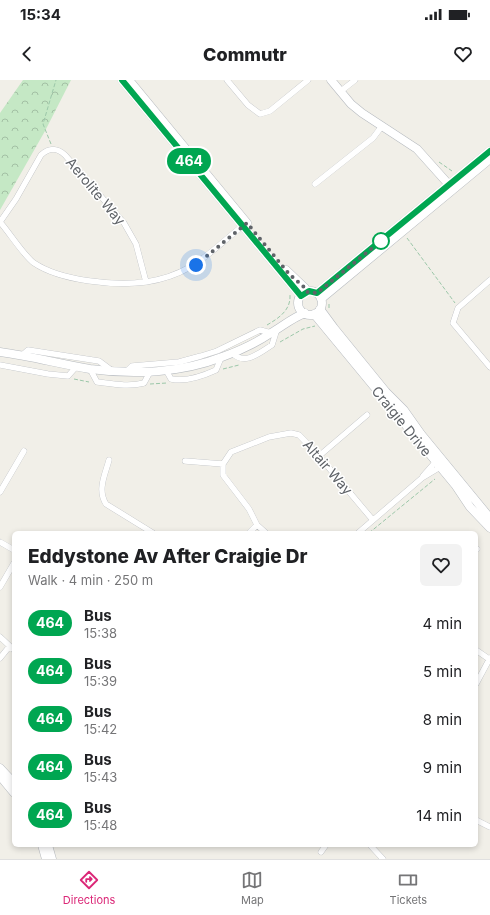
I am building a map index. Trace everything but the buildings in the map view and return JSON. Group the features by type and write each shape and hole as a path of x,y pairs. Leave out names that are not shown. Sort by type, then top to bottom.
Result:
{"main road":[{"path":"122,80 245,225"},
{"path":"130,80 302,297"},
{"path":"331,80 351,104 417,148 451,187"},
{"path":"302,297 319,296 451,187 490,151"},
{"path":"451,187 490,159"},
{"path":"1,351 90,369 126,372 166,370 221,358 232,353 274,331 294,318 320,309 319,296"},
{"path":"294,318 302,297"},
{"name":"Craigie Drive","path":"302,297 300,308 309,314 490,518"},
{"name":"Craigie Drive","path":"320,309 386,392 404,410 470,507 490,528"},
{"path":"0,768 12,782"},
{"path":"0,776 12,791"},
{"path":"43,847 46,859"},
{"path":"49,847 52,859"}],"street":[{"path":"227,80 248,105 260,114 270,111 308,80"},
{"path":"341,91 355,80"},
{"path":"315,184 373,138 382,126"},
{"name":"Aerolite Way","path":"146,282 136,244 124,223 66,155 60,150 52,148 41,154 0,222 33,262 55,273 101,283 125,285 146,282 165,279 196,265 245,225"},
{"path":"490,280 458,308 453,323 490,367"},
{"path":"126,372 132,366 180,362 207,354 232,344 260,330 274,331 272,346 246,360 237,358 232,353"},
{"path":"20,356 28,350 99,361 111,370"},
{"path":"166,370 171,379 177,380 205,375 216,370 221,358"},
{"path":"0,365 48,374 68,376 77,366"},
{"path":"90,369 97,382 136,385 144,383 150,372"},
{"path":"319,456 367,415"},
{"name":"Altair Way","path":"223,464 231,452 269,438 291,433 299,434 372,519"},
{"path":"0,492 24,451"},
{"path":"109,460 100,491 102,498 106,504 150,531"},
{"path":"185,461 223,464 223,475 249,509 257,525 264,531"},
{"path":"360,531 372,519 440,462"},
{"path":"251,531 257,525"},
{"path":"0,542 12,549"},
{"path":"0,587 12,566"},
{"path":"0,636 12,649 0,658"},
{"path":"478,651 490,658 478,680"},
{"path":"478,821 490,827"},
{"path":"321,852 325,847"},
{"path":"372,847 383,859"}],"path":[{"path":"52,148 43,124 56,80"},
{"path":"405,236 458,308"},
{"path":"260,330 280,317 287,309 289,306 290,295"},
{"path":"272,346 302,329 314,327"},
{"path":"216,370 241,364 246,360"},
{"path":"68,376 83,381 97,382"},
{"path":"144,383 172,383 177,380"},
{"path":"371,531 435,479"}],"green space":[{"path":"23,80 71,80 45,131 0,210 0,113"}],"bus line":[{"name":"464","path":"122,80 301,296 309,291 317,293 342,274 402,222 490,151"}],"route":[{"path":"196,265 247,223 289,274 305,288 307,292 311,291 317,293 381,241"}]}
